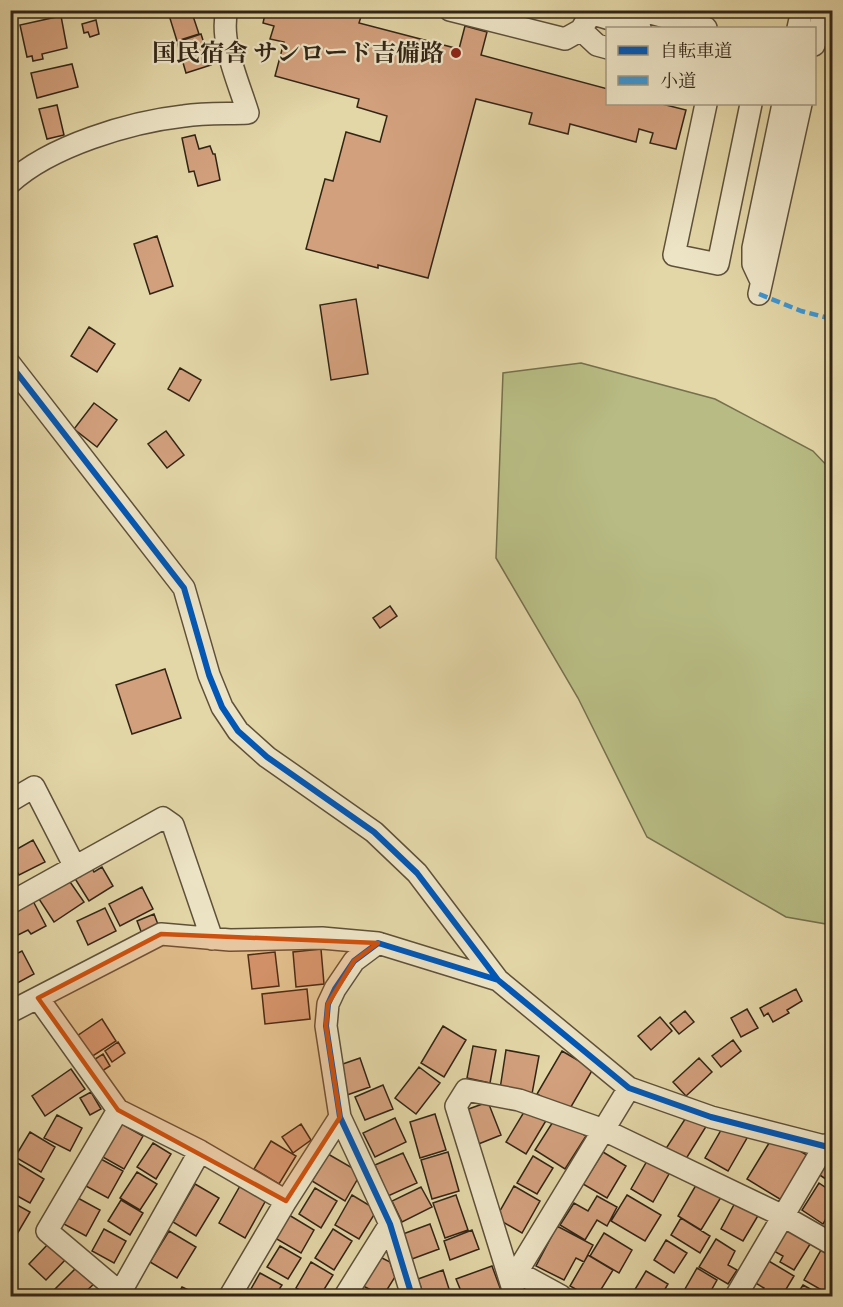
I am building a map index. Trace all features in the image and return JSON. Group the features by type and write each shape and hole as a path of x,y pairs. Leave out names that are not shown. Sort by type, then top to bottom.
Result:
{"street":[{"path":"10,183 53,153 89,139 185,115 248,113 226,41 227,10"},
{"path":"450,10 565,39 589,18"},
{"path":"640,10 702,27"},
{"path":"798,27 802,10"},
{"path":"809,27 814,10"},
{"path":"816,39 825,10"},
{"path":"589,18 635,27"},
{"path":"589,18 597,45 606,47"},
{"path":"706,105 674,255 718,264 752,105"},
{"path":"783,105 753,248 753,264 760,288 801,105"},
{"path":"10,364 184,588 209,675 222,707 238,731 267,757 374,832 400,856 417,873 498,980 629,1088 711,1117 829,1147 783,1216 736,1296"},
{"path":"10,801 33,787 75,867"},
{"path":"10,903 163,818 173,825 212,939"},
{"path":"10,1012 161,934 212,939 322,938 378,943 498,980"},
{"path":"378,943 354,961 328,1004 326,1026 340,1118 390,1224 412,1296"},
{"path":"38,998 118,1110 200,1151 286,1202"},
{"path":"513,1273 629,1088"},
{"path":"515,1296 513,1273 456,1106 466,1090 519,1100 604,1130 783,1216 832,1244"},
{"path":"118,1110 47,1231 122,1295 200,1151"},
{"path":"230,1296 340,1118"},
{"path":"345,1296 390,1224"},
{"path":"513,1273 561,1296"}],"highlighted area":[{"path":"161,934 378,943 354,961 328,1004 326,1026 340,1117 286,1201 118,1110 38,998"}],"green space":[{"path":"581,363 715,399 813,451 832,471 832,925 786,917 647,837 578,698 496,558 503,373"}],"building":[{"path":"191,10 199,34 177,41 168,12"},
{"path":"266,10 319,10 343,17 345,10 363,10 359,23 459,49 465,26 487,32 481,55 606,88 606,105 666,105 686,110 676,149 650,143 653,133 639,129 636,142 570,124 568,134 529,124 532,113 476,99 428,278 378,265 378,268 306,249 325,179 333,181 346,132 380,142 387,116 357,107 359,99 275,76 284,42 270,39 274,26 263,23"},
{"path":"61,16 67,48 42,54 43,59 33,61 32,56 27,57 20,25"},
{"path":"96,20 99,34 90,37 88,32 84,33 82,24"},
{"path":"201,34 211,65 186,73 177,42"},
{"path":"72,64 78,87 37,98 31,73"},
{"path":"57,105 64,135 47,139 39,109"},
{"path":"195,135 199,149 210,146 215,154 220,180 198,186 194,171 189,172 182,138"},
{"path":"157,236 173,286 150,294 134,244"},
{"path":"356,299 368,374 331,380 320,305"},
{"path":"89,327 115,344 97,372 71,356"},
{"path":"180,368 201,380 189,401 168,389"},
{"path":"94,403 117,420 97,447 74,429"},
{"path":"166,431 184,455 167,468 148,444"},
{"path":"390,606 397,616 380,628 373,618"},
{"path":"165,669 181,718 132,734 116,685"},
{"path":"33,840 45,862 19,875 10,859 10,853"},
{"path":"91,867 94,872 102,867 113,886 89,901 74,877"},
{"path":"68,879 84,902 54,922 39,899"},
{"path":"142,887 153,909 120,926 109,904"},
{"path":"33,901 46,926 31,934 28,930 18,935 10,921 10,913"},
{"path":"105,908 116,931 88,945 77,921"},
{"path":"154,914 159,927 142,934 137,921"},
{"path":"321,949 324,984 296,987 293,952"},
{"path":"22,951 34,974 10,987 10,957"},
{"path":"275,952 279,986 252,989 248,955"},
{"path":"307,989 310,1019 265,1024 262,994"},
{"path":"796,989 802,1001 787,1010 789,1013 773,1022 768,1013 764,1016 760,1008"},
{"path":"747,1009 758,1028 741,1037 731,1018"},
{"path":"685,1011 694,1022 679,1034 670,1023"},
{"path":"660,1017 672,1031 651,1050 638,1036"},
{"path":"102,1019 116,1041 88,1059 74,1038"},
{"path":"443,1026 466,1040 444,1077 421,1063"},
{"path":"733,1040 741,1051 721,1067 712,1056"},
{"path":"118,1042 125,1053 112,1062 105,1051"},
{"path":"473,1046 496,1050 490,1083 467,1078"},
{"path":"506,1050 539,1056 532,1094 500,1089"},
{"path":"562,1051 593,1069 568,1112 537,1094"},
{"path":"103,1054 110,1066 99,1073 92,1061"},
{"path":"360,1058 370,1087 347,1095 337,1066"},
{"path":"699,1058 712,1072 686,1096 673,1082"},
{"path":"419,1067 440,1083 416,1114 395,1098"},
{"path":"71,1069 85,1089 45,1116 32,1096"},
{"path":"383,1085 393,1109 365,1120 355,1097"},
{"path":"91,1092 101,1109 90,1115 80,1098"},
{"path":"488,1102 501,1135 476,1145 463,1111"},
{"path":"527,1107 547,1119 526,1154 506,1142"},
{"path":"689,1113 707,1125 684,1162 665,1150"},
{"path":"435,1114 446,1150 420,1158 410,1122"},
{"path":"57,1115 82,1128 70,1151 44,1138"},
{"path":"556,1117 586,1136 565,1169 535,1150"},
{"path":"395,1118 406,1142 375,1157 363,1133"},
{"path":"120,1123 143,1136 124,1169 101,1156"},
{"path":"301,1124 311,1140 293,1153 282,1137"},
{"path":"724,1125 747,1138 728,1171 705,1158"},
{"path":"30,1132 55,1147 41,1172 15,1157"},
{"path":"774,1135 810,1157 783,1201 747,1179"},
{"path":"271,1141 296,1156 279,1184 254,1169"},
{"path":"153,1143 171,1154 156,1179 137,1167"},
{"path":"448,1152 459,1191 432,1199 421,1160"},
{"path":"603,1152 626,1166 607,1198 583,1184"},
{"path":"403,1153 417,1183 388,1196 375,1165"},
{"path":"328,1154 361,1173 345,1201 312,1181"},
{"path":"533,1156 553,1168 537,1194 517,1183"},
{"path":"825,1157 832,1158 832,1183 815,1172"},
{"path":"99,1158 123,1171 108,1198 84,1185"},
{"path":"11,1159 44,1179 30,1203 10,1192"},
{"path":"647,1161 669,1174 653,1202 631,1189"},
{"path":"137,1172 157,1184 140,1210 120,1198"},
{"path":"699,1180 723,1194 701,1230 678,1216"},
{"path":"819,1183 832,1192 832,1208 823,1224 802,1210"},
{"path":"195,1184 219,1198 196,1236 173,1222"},
{"path":"240,1186 266,1200 245,1238 219,1223"},
{"path":"514,1186 540,1201 522,1233 496,1218"},
{"path":"421,1187 432,1207 402,1222 392,1201"},
{"path":"315,1188 337,1201 321,1228 299,1214"},
{"path":"352,1195 377,1210 359,1239 335,1225"},
{"path":"456,1195 468,1230 445,1238 433,1203"},
{"path":"627,1195 661,1215 645,1241 611,1221"},
{"path":"597,1196 617,1207 607,1226 597,1220 585,1240 560,1225 574,1203 588,1211"},
{"path":"76,1197 100,1210 86,1236 62,1223"},
{"path":"121,1200 143,1213 130,1235 108,1221"},
{"path":"10,1201 30,1212 10,1246"},
{"path":"736,1201 759,1214 743,1241 721,1229"},
{"path":"289,1215 314,1230 301,1253 275,1238"},
{"path":"681,1218 710,1236 700,1253 671,1235"},
{"path":"430,1224 439,1249 412,1259 403,1234"},
{"path":"557,1226 593,1245 584,1262 576,1258 564,1280 536,1266"},
{"path":"788,1228 812,1241 794,1270 780,1262 783,1256 772,1250"},
{"path":"104,1229 126,1241 114,1263 92,1251"},
{"path":"333,1229 352,1241 334,1270 315,1258"},
{"path":"472,1230 479,1249 450,1260 444,1241"},
{"path":"169,1231 196,1247 177,1278 150,1262"},
{"path":"604,1233 632,1250 619,1273 590,1256"},
{"path":"716,1239 735,1251 728,1265 737,1270 728,1284 699,1267"},
{"path":"666,1240 687,1253 674,1273 654,1260"},
{"path":"50,1242 67,1258 46,1280 29,1264"},
{"path":"825,1243 832,1248 832,1296 804,1280"},
{"path":"280,1246 301,1258 288,1279 267,1267"},
{"path":"588,1255 613,1270 597,1296 588,1296 570,1286"},
{"path":"380,1257 390,1262 395,1277 383,1296 363,1286"},
{"path":"767,1260 794,1276 782,1296 759,1295 764,1288 754,1282"},
{"path":"311,1262 333,1275 320,1296 310,1296 296,1288"},
{"path":"79,1265 96,1282 81,1296 62,1296 55,1289"},
{"path":"492,1266 503,1296 463,1296 456,1279"},
{"path":"697,1268 717,1280 708,1296 681,1296"},
{"path":"443,1270 450,1292 438,1296 424,1296 418,1279"},
{"path":"646,1271 668,1284 661,1296 631,1296"},
{"path":"260,1273 282,1285 275,1296 247,1296"},
{"path":"803,1285 823,1296 796,1296"},
{"path":"182,1287 201,1296 177,1296"}],"marked path":[{"path":"759,294 801,311 832,319"}],"cycle path":[{"path":"10,364 184,588 209,675 222,707 238,731 267,757 374,832 417,873 498,980 629,1088 711,1117 832,1148"},
{"path":"412,1296 390,1224 340,1117 326,1026 328,1004 354,961 378,943 498,980"}],"place":[{"name":"国民宿舎 サンロード吉備路","path":"456,53"}]}
